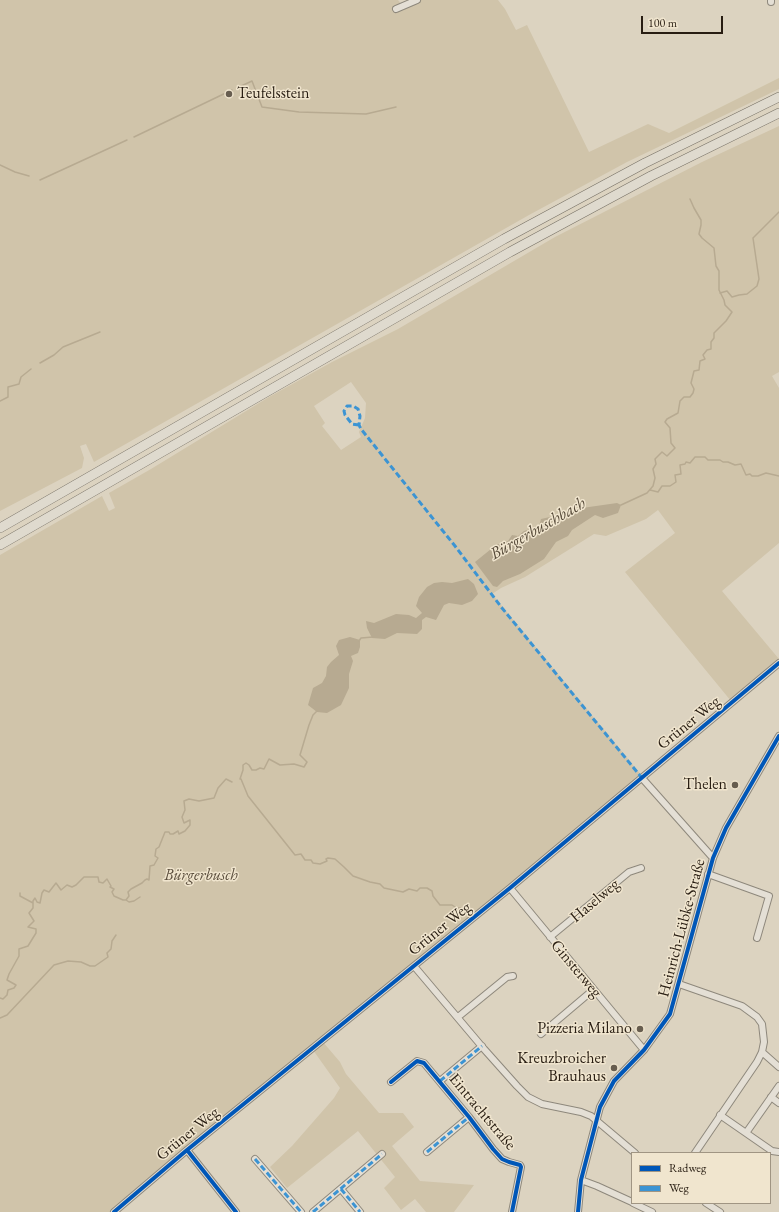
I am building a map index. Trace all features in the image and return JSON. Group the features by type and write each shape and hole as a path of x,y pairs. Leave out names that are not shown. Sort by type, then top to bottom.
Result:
{"highway":[{"path":"0,528 510,236 645,163 779,97"},
{"path":"0,545 510,252 651,176 779,113"}],"street":[{"path":"396,9 416,0"},
{"name":"Grüner Weg","path":"114,1212 187,1150 510,888 779,663"},
{"name":"Heinrich-Lübke-Straße","path":"578,1212 581,1180 600,1107 614,1081 644,1050 670,1014 713,858 726,828 779,736"},
{"path":"642,778 713,858"},
{"name":"Haselweg","path":"550,938 629,872 641,868"},
{"path":"708,874 770,896 757,938"},
{"name":"Ginsterweg","path":"510,888 644,1050"},
{"path":"414,966 482,1046 528,1097 542,1104 581,1112 591,1116 634,1152"},
{"path":"458,1017 507,977 513,976"},
{"path":"679,984 742,1006 753,1014 762,1024 764,1042 762,1052 757,1062 696,1152"},
{"path":"541,1034 593,990"},
{"name":"Eintrachtstraße","path":"440,1081 482,1046"},
{"path":"762,1052 779,1067"},
{"name":"Eintrachtstraße","path":"391,1082 417,1061 424,1063 502,1159 520,1165 521,1167 512,1212"},
{"path":"746,1133 779,1086"},
{"path":"771,1097 779,1103"},
{"path":"720,1116 772,1152 779,1152"},
{"path":"428,1152 469,1118"},
{"path":"187,1150 236,1212"},
{"path":"313,1212 382,1154"},
{"path":"255,1159 301,1212"},
{"path":"581,1180 631,1202"},
{"path":"341,1189 360,1212"},
{"path":"635,1204 652,1212"},
{"path":"708,1204 720,1212"}],"green space":[{"path":"0,0 398,0 402,5 411,0 498,0 505,9 516,30 527,25 589,152 648,124 669,133 779,78 779,89 627,162 529,215 94,462 86,444 80,446 84,458 82,468 0,511"},
{"name":"Bürgerbusch","path":"779,126 779,372 772,376 779,388 779,543 722,591 779,659 731,701 625,572 675,533 658,510 646,519 606,536 594,534 525,577 501,588 492,594 642,776 110,1212 0,1212 0,555 102,496 109,511 115,508 109,493 269,397 332,362 398,329 555,237 702,162","holes":["351,382 366,403 365,418 359,432 361,437 341,450 322,426 325,423 314,406"]},
{"path":"323,1042 340,1062 346,1074 379,1113 403,1113 414,1127 392,1146 420,1181 474,1185 454,1212 426,1212 415,1199 401,1210 384,1188 395,1177 358,1131 287,1188 270,1167 292,1146 334,1098 340,1088 313,1050"}],"water":[{"path":"617,503 621,505 618,513 603,518 595,515 572,530 568,536 556,542 544,559 520,574 503,581 497,587 493,586 475,562 496,545 508,541 512,535 518,536 524,531 539,526 541,519 550,517 557,520 575,509"},
{"path":"468,579 474,584 478,594 472,601 462,605 449,603 444,605 436,620 426,617 422,620 422,629 417,634 397,633 385,639 372,638 367,628 366,621 374,623 396,614 409,615 416,618 422,613 416,606 419,597 427,587 434,583 452,583"},
{"path":"350,637 360,640 360,647 358,653 351,656 353,661 349,674 349,688 341,705 327,713 317,712 308,705 313,688 322,683 326,676 327,667 339,655 336,646 339,640"}],"waterway":[{"path":"239,87 252,81 262,107 299,112 366,114 396,107"},
{"path":"134,137 232,90"},
{"path":"40,180 127,140"},
{"path":"0,165 15,172 29,176"},
{"name":"Bürgerbuschbach","path":"621,505 647,493 653,486 655,478 653,469 656,464 655,459 662,452 667,456 675,448 671,443 670,428 665,422 667,419 678,413 680,401 684,397 690,397 693,393 694,389 691,383 694,371 699,370 700,361 705,359 703,355 707,350 711,349 711,342 714,338 714,333 726,321 732,312 725,305 719,290 719,271 716,266 714,248 699,234 701,220 690,199"},
{"name":"Bürgerbuschbach","path":"720,293 727,291 732,297 747,294 757,286 759,279 753,238 779,212"},
{"path":"40,363 54,355 63,347 100,332"},
{"path":"0,401 8,397 8,387 19,384 21,377 31,369"},
{"path":"650,490 658,492 662,486 670,486 676,482 675,475 681,474 680,465 685,464 686,462 690,463 695,457 705,457 708,460 720,460 735,465 741,464 746,475 750,474 752,476 758,476 766,473 779,476"},
{"name":"Bürgerbuschbach","path":"359,641 361,638 373,637"},
{"name":"Bürgerbuschbach","path":"240,779 243,765 246,763 252,770 260,768 264,769 269,759 280,765 294,764 304,767 307,762 300,755 309,725 313,715 317,711"},
{"name":"Bürgerbuschbach","path":"0,998 3,999 7,995 8,990 14,988 16,985 7,980 9,974 19,956 19,949 28,946 36,933 36,929 28,927 34,921 29,913 33,908 33,901 35,898 37,902 40,903 44,890 49,892 56,883 61,890 67,885 72,887 76,885 84,877 98,877 99,882 103,883 107,879 111,886 110,887 114,889 112,892 114,896 126,900 129,896 128,892 131,889 145,880 149,880 150,866 154,865 158,858 155,856 156,849 159,847 165,832 173,834 178,831 179,834 185,831 190,825 190,820 184,823 182,817 185,810 184,801 189,799 199,801 214,798 218,788 226,779 232,782"},
{"path":"241,779 248,796 295,855 301,854 305,860 311,860 313,863 320,864 327,861 326,859 328,858 335,859 353,876 380,884 384,888 403,892 409,889 417,891 420,888 427,888 432,891 433,896 440,905 452,905 464,909 469,913"},
{"path":"20,893 20,896 33,903"},
{"path":"126,900 129,902 134,901 140,897"},
{"path":"0,1018 7,1015 54,965 68,961 81,962 90,966 95,966 108,957 107,953 111,949 112,941 116,935"}],"marked path":[{"path":"359,425 352,424 345,415 344,411 347,406 353,406 358,409 360,416 359,425 361,429 455,546 502,608 642,778"},
{"path":"440,1081 482,1046"},
{"path":"427,1152 469,1117"},
{"path":"313,1212 382,1154"},
{"path":"255,1159 301,1212"},
{"path":"341,1189 360,1212"}],"cycle path":[{"path":"114,1212 187,1150 510,888 779,663"},
{"path":"578,1212 581,1180 600,1107 614,1081 644,1050 670,1014 713,858 726,828 779,736"},
{"path":"391,1082 417,1061 424,1063 502,1159 520,1165 521,1167 512,1212"},
{"path":"187,1150 236,1212"}],"place":[{"name":"Teufelsstein","path":"229,94"},
{"name":"Thelen","path":"735,785"},
{"name":"Pizzeria Milano","path":"640,1029"},
{"name":"Kreuzbroicher Brauhaus","path":"614,1068"}]}
